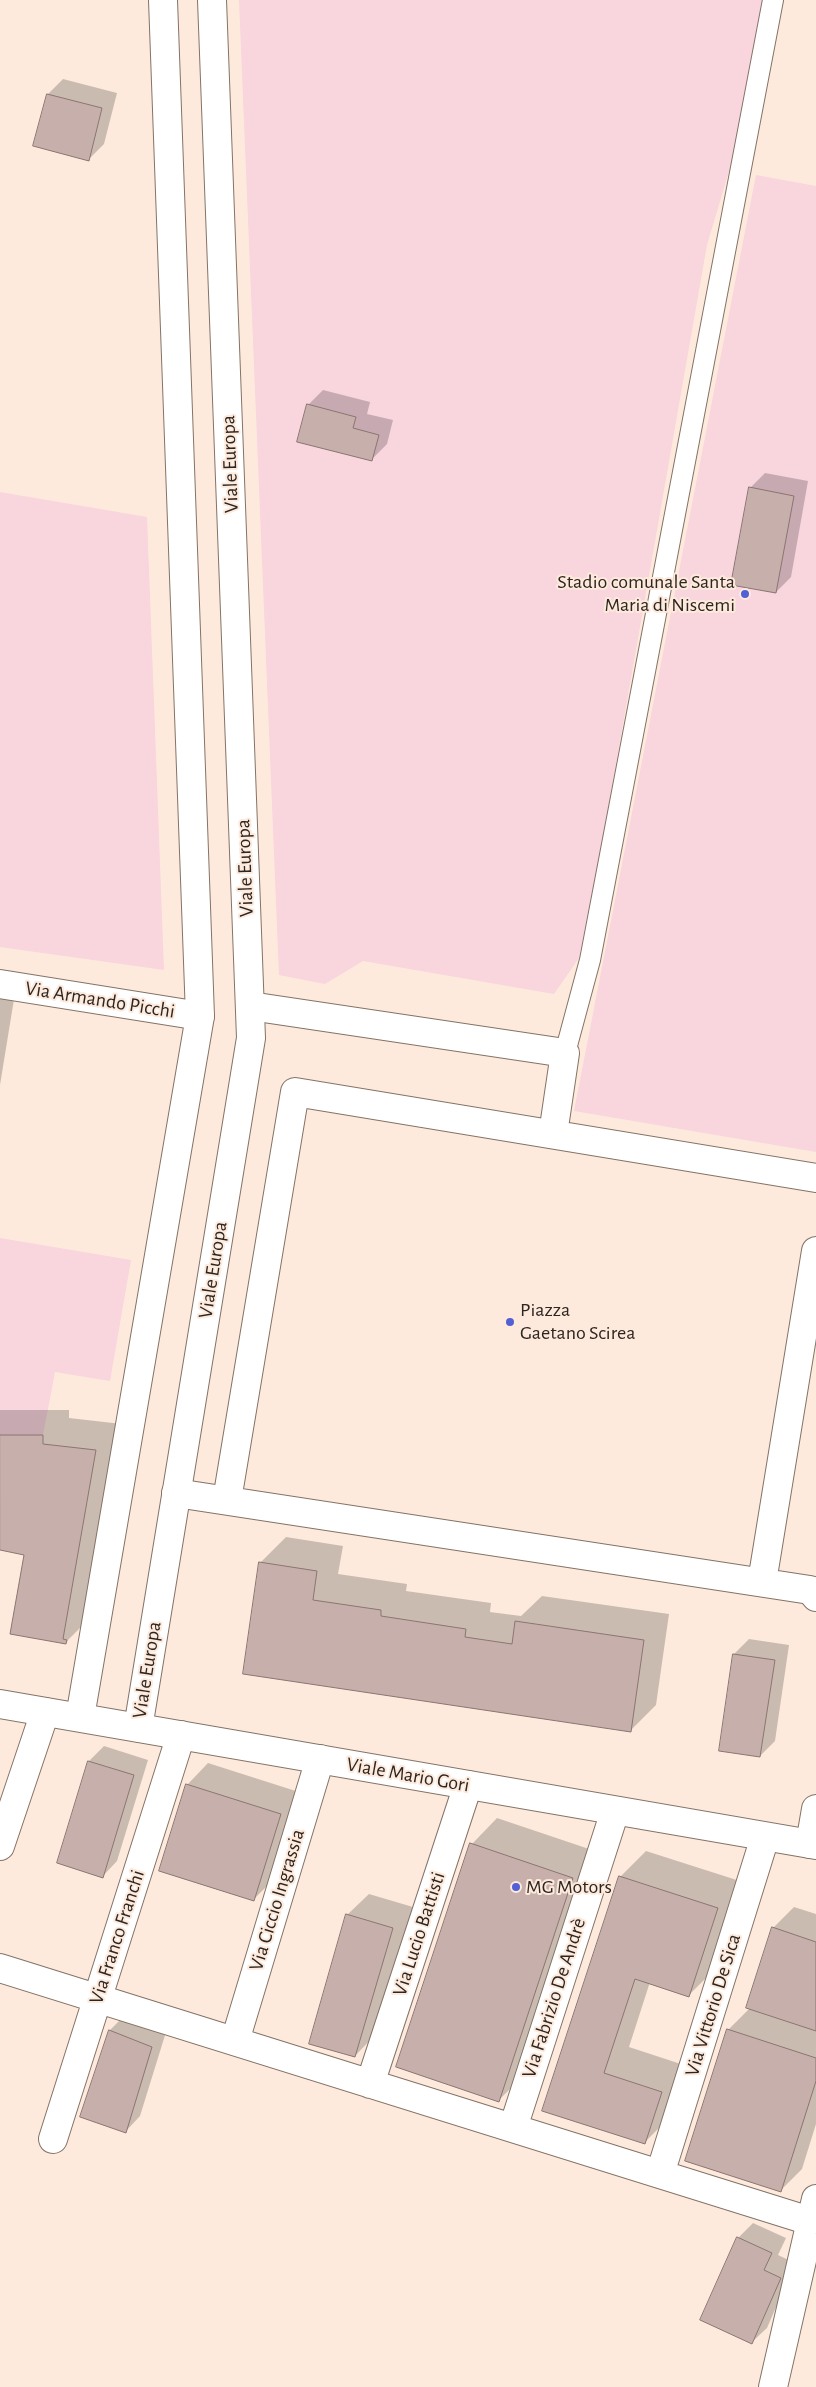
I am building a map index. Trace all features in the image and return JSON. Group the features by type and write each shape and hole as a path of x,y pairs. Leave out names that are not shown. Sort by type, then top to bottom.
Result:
{"street":[{"path":"80,1718 200,1016 163,0"},
{"name":"Viale Europa","path":"138,1728 251,1038 212,0"},
{"name":"Via Armando Picchi","path":"0,984 200,1016"},
{"path":"250,1006 565,1053 553,1134"},
{"path":"226,1500 295,1092 816,1178"},
{"path":"762,1582 816,1251"},
{"path":"176,1493 762,1582 810,1590 816,1597"},
{"name":"Viale Mario Gori","path":"0,1704 813,1845"},
{"path":"0,1846 45,1712"},
{"name":"Via Franco Franchi","path":"53,2139 181,1735"},
{"name":"Via Ciccio Ingrassia","path":"235,2041 320,1760"},
{"name":"Via Lucio Battisti","path":"370,2084 468,1785"},
{"path":"813,1845 816,1808"},
{"name":"Via Fabrizio De Andrè","path":"513,2128 615,1811"},
{"name":"Via Vittorio De Sica","path":"660,2174 766,1837"},
{"path":"0,1968 660,2174 813,2210 773,2387"}],"lane":[{"path":"565,1053 590,960 773,0"}],"shaded area":[{"path":"239,0 764,0 738,141 707,245 607,815 579,958 554,994 363,961 325,984 279,975"},
{"name":"Stadio comunale Santa Maria di Niscemi","path":"756,175 816,186 816,1152 574,1111"},
{"path":"0,492 147,517 164,970 0,947"},
{"path":"0,1238 131,1260 110,1381 55,1372 43,1435 0,1435"}],"building":[{"path":"47,94 102,108 89,161 33,146"},
{"path":"307,404 356,417 353,428 379,435 372,461 297,442"},
{"path":"749,487 794,496 776,593 731,585"},
{"path":"0,1435 43,1435 43,1444 96,1450 63,1639 67,1640 66,1644 10,1634 24,1555 0,1550"},
{"path":"259,1562 317,1571 313,1600 381,1610 381,1616 466,1629 465,1637 512,1644 515,1621 644,1640 631,1732 243,1674"},
{"path":"733,1654 775,1660 760,1757 719,1751"},
{"path":"88,1761 134,1775 103,1878 57,1863"},
{"path":"186,1784 281,1814 254,1901 159,1871"},
{"path":"470,1843 573,1878 499,2102 396,2067"},
{"path":"619,1876 718,1908 689,1997 635,1979 604,2073 662,2092 645,2144 542,2111"},
{"path":"346,1914 393,1928 355,2057 309,2044"},
{"path":"772,1927 816,1942 816,2031 746,2008"},
{"path":"727,2029 816,2058 816,2081 781,2192 685,2161"},
{"path":"109,2030 152,2047 126,2133 80,2117"},
{"path":"737,2237 772,2253 764,2270 781,2278 752,2344 700,2320"}],"place":[{"name":"Stadio comunale Santa Maria di Niscemi","path":"745,594"},
{"name":"Piazza Gaetano Scirea","path":"510,1322"},
{"name":"MG Motors","path":"516,1887"}]}
